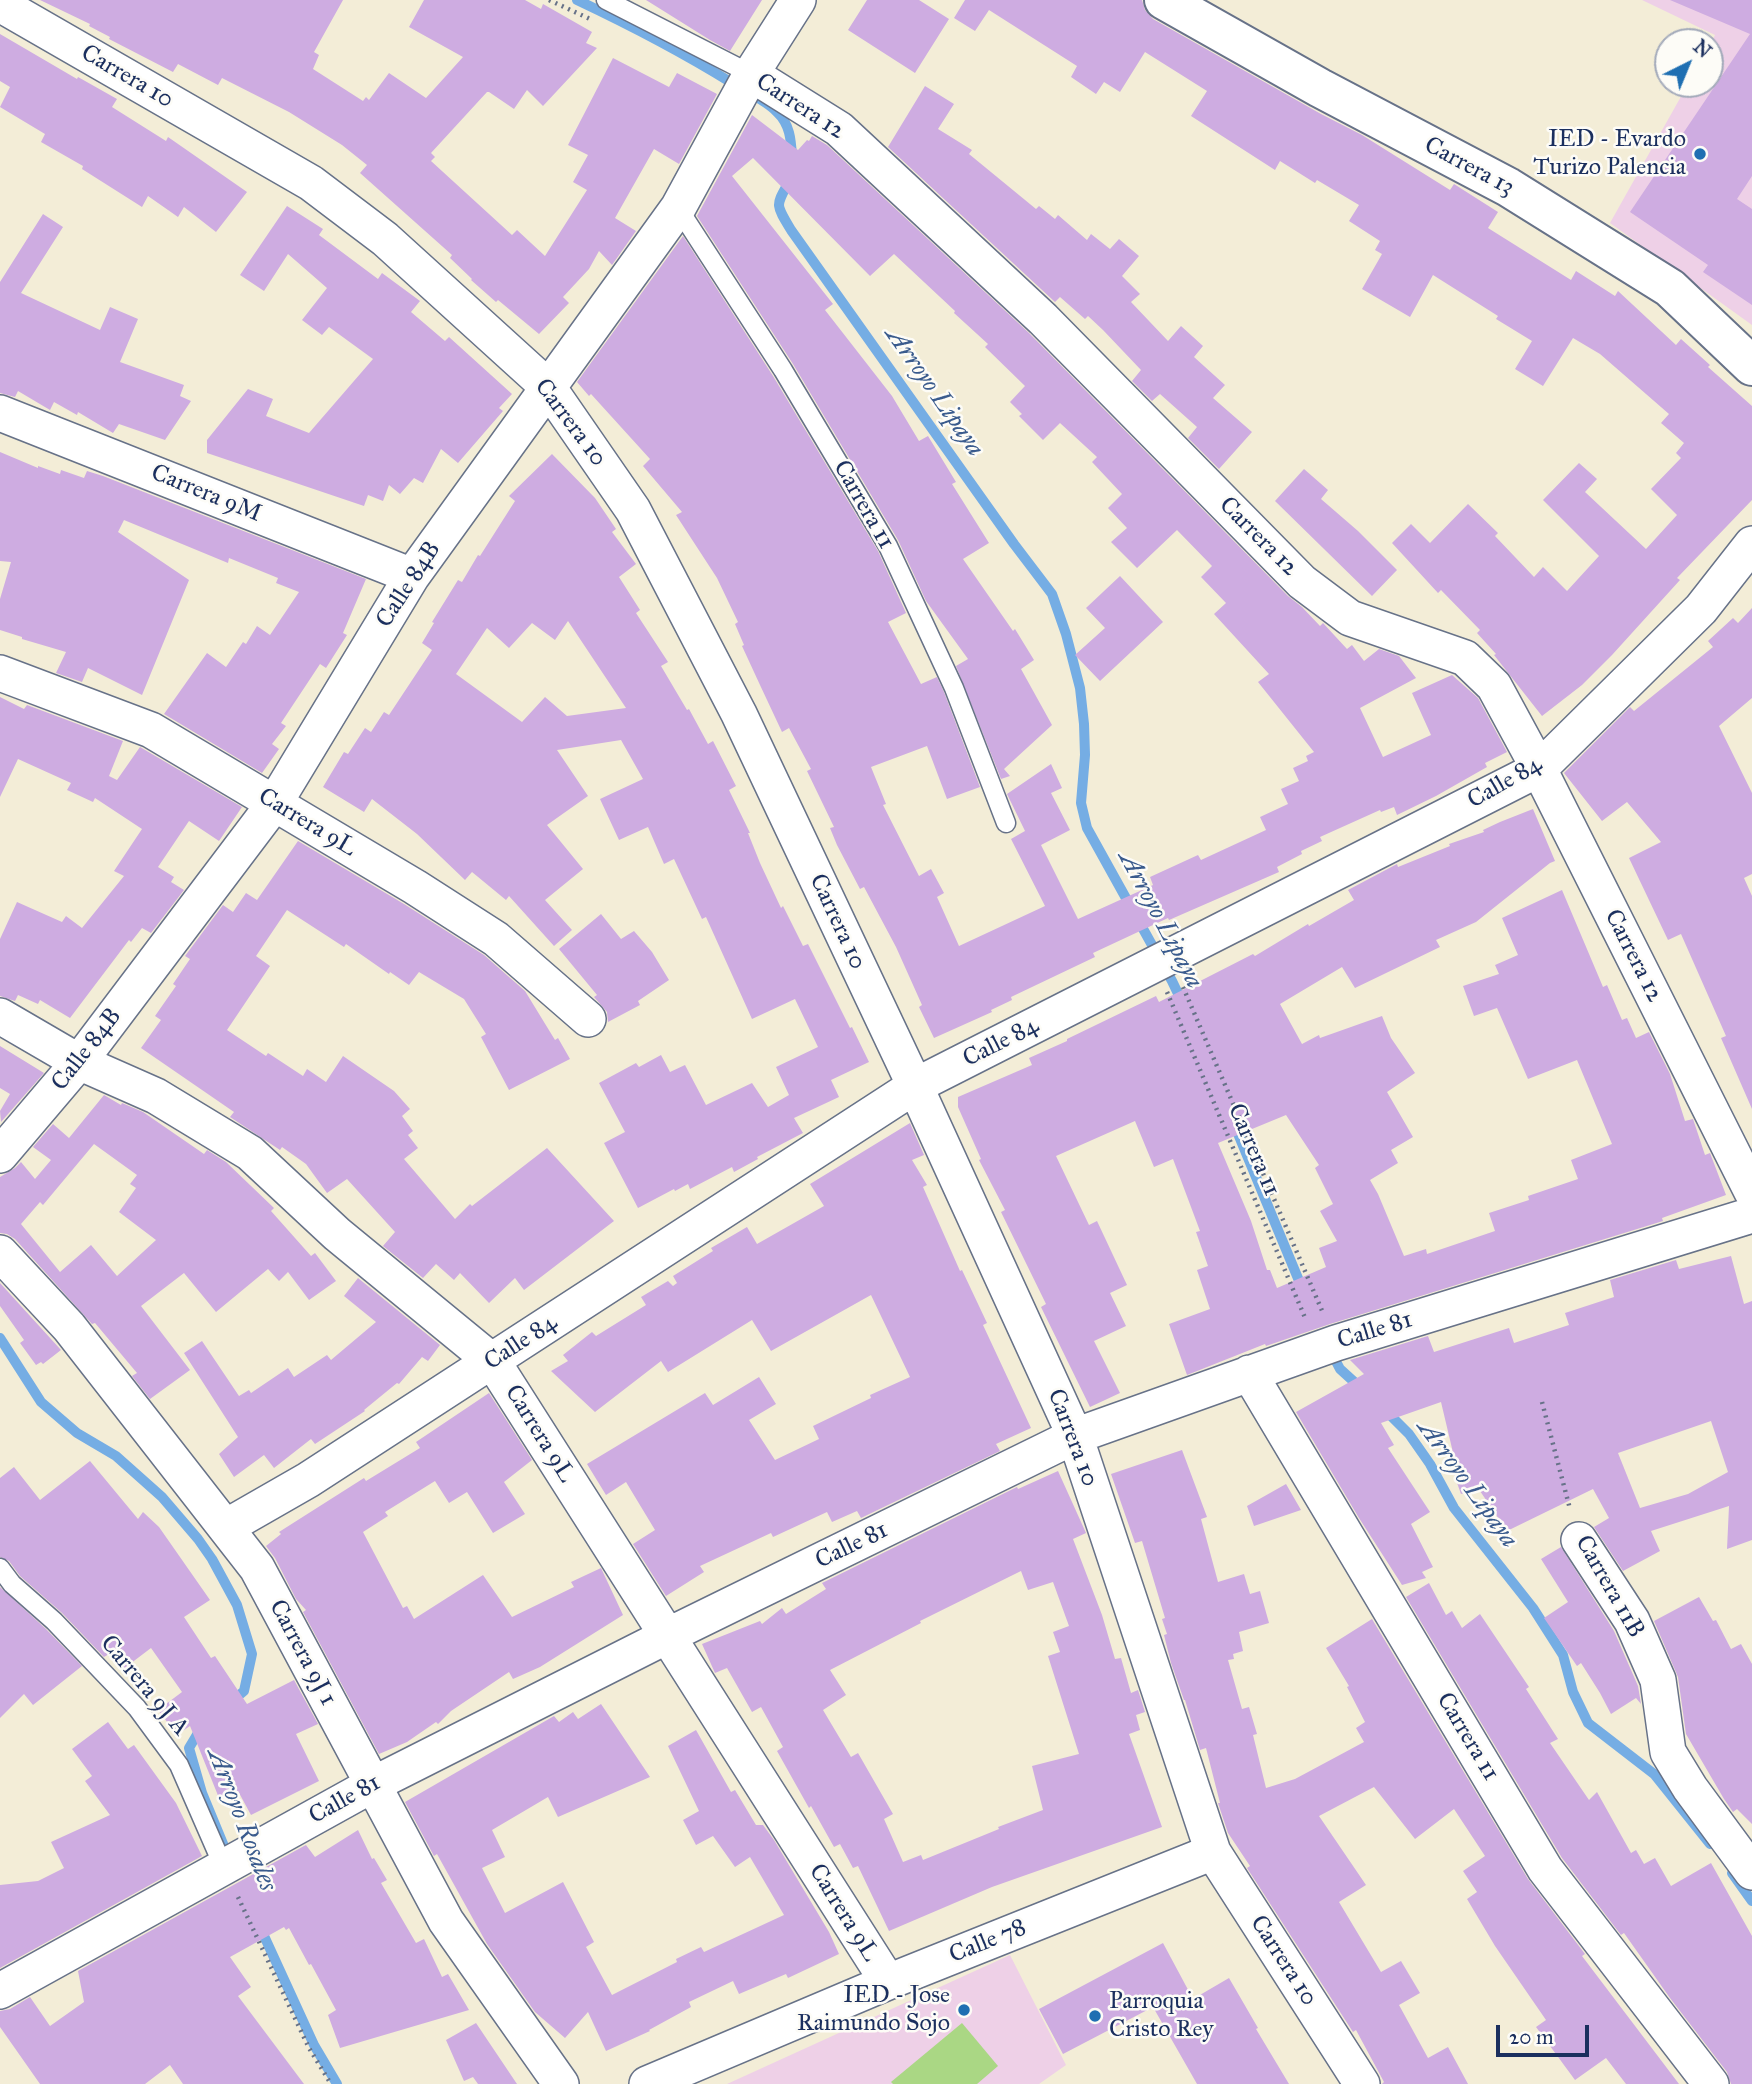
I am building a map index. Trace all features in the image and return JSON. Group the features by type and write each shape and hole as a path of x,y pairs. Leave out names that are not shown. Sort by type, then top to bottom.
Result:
{"street":[{"name":"Calle 84B","path":"0,1155 79,1062 274,804 412,576 678,208 746,84 798,0"},
{"name":"Carrera 13","path":"1164,0 1320,88 1508,187 1670,288 1752,366"},
{"name":"Carrera 10","path":"0,4 311,183 385,240 548,387 633,510 739,714 915,1086 1075,1436 1213,1852 1362,2084"},
{"name":"Carrera 12","path":"746,84 839,129 1043,319 1302,582 1350,618 1465,658 1494,686 1539,769 1752,1192"},
{"name":"Carrera 9M","path":"0,413 412,576"},
{"name":"Calle 84","path":"226,1527 308,1480 493,1362 915,1086 1539,769 1701,609 1752,544"},
{"name":"Carrera 9L","path":"0,673 151,730 415,887 496,939 588,1019"},
{"name":"Carrera 9L","path":"0,1016 79,1062 156,1097 250,1153 337,1234 493,1362 888,1982"},
{"name":"Calle 81","path":"0,1991 372,1785 667,1636 1075,1436 1327,1346 1752,1215"},
{"name":"Carrera 9J 1","path":"0,1253 69,1327 257,1567 446,1921 561,2084"},
{"name":"Carrera 11","path":"1249,1373 1545,1869 1711,2084"},
{"name":"Carrera 11B","path":"1579,1541 1632,1621 1658,1680 1668,1752 1690,1788 1752,1872"},
{"name":"Calle 78","path":"647,2084 888,1982 1213,1852"}],"lane":[{"name":"Carrera 12","path":"606,0 746,84"},
{"name":"Carrera 11","path":"678,208 783,370 888,546 954,688 1006,823"},
{"name":"Carrera 9J A","path":"0,1568 12,1584 54,1620 144,1718 178,1765 230,1864"}],"path":[{"name":"Carrera 11","path":"1163,960 1327,1346"},
{"name":"Carrera 11","path":"1163,960 1327,1346"},
{"name":"Carrera 11B","path":"1542,1402 1579,1541"},
{"path":"230,1864 309,2049 331,2084"}],"shaded area":[{"name":"IED - Evardo Turizo Palencia","path":"1642,0 1752,0 1752,325 1610,223 1680,98 1724,98 1724,28 1700,28"},
{"name":"IED - Jose Raimundo Sojo","path":"1010,1955 1066,2065 1039,2084 727,2084"}],"green space":[{"path":"962,2023 998,2066 977,2084 891,2082"}],"building":[{"path":"40,0 343,0 314,52 319,55 313,69 363,101 366,97 369,100 389,73 426,98 463,57 409,27 424,0 525,0 541,9 543,4 592,32 586,43 597,48 543,106 527,90 514,109 487,92 431,153 435,157 431,161 512,235 517,230 545,256 587,190 573,182 588,155 568,145 613,58 669,87 677,73 717,94 679,164 654,149 615,218 636,231 612,265 599,251 589,269 563,297 569,303 539,334 471,280 450,258 452,255 360,173 367,165 342,145 289,112 222,78 218,85 178,64 173,72 109,39 110,37 89,26 90,24"},
{"path":"646,0 762,0 730,51"},
{"path":"867,0 919,0 949,19 915,73 848,30"},
{"path":"965,0 1142,0 1145,10 1153,19 1362,135 1450,190 1454,184 1498,212 1488,228 1571,280 1576,271 1615,296 1618,291 1676,345 1681,339 1752,406 1752,500 1677,578 1680,580 1612,655 1582,685 1542,716 1477,633 1480,630 1441,590 1438,593 1392,543 1411,524 1430,543 1468,504 1498,533 1495,536 1534,577 1543,567 1567,591 1599,556 1543,500 1579,463 1597,479 1585,492 1646,549 1677,515 1651,489 1681,458 1676,453 1684,443 1661,423 1669,414 1600,354 1573,338 1543,386 1515,369 1532,341 1433,275 1410,317 1362,289 1382,254 1375,250 1380,241 1349,221 1359,205 1317,180 1315,183 1280,161 1275,170 1191,116 1207,91 1145,52 1120,92 1104,82 1096,94 1071,77 1077,66 989,10 975,31 954,18"},
{"name":"IED - Evardo Turizo Palencia","path":"1670,0 1752,0 1752,176 1737,199 1752,209 1752,305 1703,272 1708,265 1630,212 1707,98 1724,98 1724,73 1750,34"},
{"path":"0,34 117,99 112,107 166,141 168,137 247,192 216,232 184,207 178,217 148,196 142,207 82,169 83,166 41,142 45,134 0,107 10,87 0,81"},
{"path":"925,86 954,104 938,129 972,150 969,154 1036,209 1039,206 1055,219 1058,215 1087,240 1091,234 1110,249 1119,239 1139,256 1122,276 1140,294 1131,302 1168,341 1181,326 1203,346 1194,357 1225,385 1213,398 1252,432 1219,469 1188,438 1197,427 1160,394 1152,401 1132,381 1141,370 1103,330 1088,316 1085,319 1060,297 1055,302 888,147"},
{"path":"752,115 798,150 812,136 827,145 1029,333 1288,596 1320,626 1323,623 1347,649 1352,645 1364,661 1379,649 1399,656 1416,678 1360,708 1383,757 1431,735 1412,693 1452,675 1478,698 1507,752 1485,763 1487,767 1436,796 1397,815 1394,807 1381,812 1380,810 1320,837 1322,841 1277,867 1279,872 1169,920 1168,918 1093,953 1095,957 1011,997 1012,1000 991,1010 992,1012 934,1038 896,947 864,887 860,889 837,845 830,828 834,827 807,771 811,769 789,728 782,732 742,646 744,645 735,624 738,622 717,578 676,515 682,512 643,466 650,459 577,382 683,236 773,376 878,551 906,613 888,622 921,684 937,677 944,692 980,787 947,799 927,746 871,767 886,804 883,805 919,876 931,869 944,893 937,897 959,946 1045,906 1011,839 1025,831 1007,794 1051,764 1062,788 1051,793 1070,830 1041,845 1078,919 1153,885 1150,877 1198,855 1201,860 1266,830 1260,817 1288,804 1281,789 1299,781 1293,768 1308,761 1306,756 1314,752 1258,682 1269,674 1214,614 1226,603 1201,577 1212,566 1177,530 1137,568 1111,542 1127,528 1108,508 1122,494 1092,462 1097,457 1060,423 1043,440 1019,416 1022,414 1010,402 1025,386 985,347 988,344 954,313 955,311 894,254 870,276 753,158 732,176 833,304 825,310 892,396 919,441 928,436 956,482 952,484 989,543 963,559 1013,631 1015,629 1034,660 1021,669 1052,725 1004,769 1010,776 1001,779 956,666 968,659 926,601 898,540 793,364 697,216"},
{"path":"287,206 323,229 319,235 378,279 382,273 420,301 411,312 445,341 449,337 512,394 499,408 503,411 458,463 441,449 423,483 414,478 400,494 389,485 383,501 368,495 364,506 207,453 207,440 248,389 273,399 266,416 309,433 373,359 329,327 322,335 302,320 327,288 288,254 264,291 240,275"},
{"path":"43,214 63,227 21,293 100,330 110,307 138,319 120,362 184,385 180,396 191,401 165,440 119,424 113,433 78,412 77,415 54,402 50,410 18,391 15,397 0,393 0,282"},
{"path":"0,452 60,474 61,470 84,478 87,471 103,476 366,579 343,633 347,635 326,668 320,664 281,723 286,726 272,744 279,749 262,773 164,714 207,653 226,667 257,626 270,635 299,592 276,583 278,578 229,558 228,563 124,520 118,532 189,580 142,695 88,668 82,682 56,673 66,652 0,630 0,599 11,562 0,561"},
{"path":"552,454 595,498 616,529 612,532 636,564 619,577 640,610 636,613 668,662 661,666 708,744 713,741 736,786 729,790 781,908 783,906 803,946 808,944 869,1062 831,1080 839,1097 794,1118 803,1133 734,1172 732,1167 690,1189 688,1184 675,1191 674,1189 638,1208 604,1143 625,1132 599,1083 636,1063 639,1067 661,1055 670,1072 685,1065 706,1105 752,1083 768,1107 789,1095 776,1067 818,1047 795,999 752,1019 706,917 702,919 674,859 664,864 648,827 619,840 600,799 643,779 621,740 557,750 588,796 547,825 583,869 545,900 572,930 554,946 509,896 506,900 472,872 465,880 417,834 372,799 364,812 323,787 344,752 348,754 365,728 371,732 384,712 389,715 432,650 422,643 434,623 432,622 458,580 462,582 515,501 509,496","holes":["568,621 626,708 567,716 545,697 522,722 456,674 487,628 509,648 532,623 555,640"]},
{"path":"1304,469 1328,490 1321,499 1397,570 1372,596 1275,501"},
{"path":"1120,576 1163,622 1100,681 1075,655 1105,628 1086,608"},
{"path":"1752,608 1752,698 1719,726 1752,793 1752,874 1744,878 1752,896 1752,1109 1721,1038 1726,1036 1681,934 1668,940 1629,858 1661,842 1627,802 1602,821 1564,773 1630,707 1634,711 1713,647 1708,641 1733,618 1738,623"},
{"path":"0,697 24,709 27,705 123,741 109,776 117,780 140,747 242,807 219,841 189,821 158,867 174,877 171,882 184,890 151,933 142,928 131,942 129,940 70,1018 40,1000 38,1004 18,995 15,1001 0,996 0,939 17,902 62,922 66,916 82,928 124,876 114,871 142,829 95,798 93,802 67,790 71,783 18,759 0,797"},
{"path":"1533,809 1555,861 1476,922 1436,940 1440,947 1355,988 1342,967 1280,1004 1302,1044 1319,1035 1320,1038 1382,1016 1391,1038 1415,1073 1387,1092 1413,1137 1391,1150 1398,1163 1370,1180 1404,1256 1426,1249 1427,1254 1495,1231 1489,1213 1529,1200 1528,1196 1578,1179 1571,1160 1612,1144 1577,1060 1528,1079 1497,1008 1474,1016 1463,986 1499,974 1495,965 1518,955 1502,918 1562,890 1603,987 1607,985 1622,1020 1627,1018 1636,1038 1649,1032 1670,1074 1685,1121 1693,1119 1705,1155 1710,1153 1726,1195 1662,1218 1663,1221 1266,1346 1265,1344 1187,1375 1169,1324 1210,1309 1197,1270 1208,1266 1196,1232 1200,1231 1173,1159 1154,1167 1135,1121 1056,1156 1089,1225 1097,1221 1127,1285 1110,1293 1126,1326 1094,1341 1120,1393 1090,1407 1041,1307 1046,1304 1001,1212 1005,1210 979,1160 981,1159 958,1107 958,1097 1032,1065 1029,1058 1156,996 1159,1002 1253,954 1255,956 1354,900 1348,890 1397,864 1398,867 1450,846 1449,844 1484,832 1483,830","holes":["1286,1115 1319,1165 1315,1168 1333,1204 1320,1211 1337,1241 1319,1248 1326,1267 1277,1288 1270,1270 1267,1270 1251,1221 1218,1143"]},
{"path":"298,841 484,955 525,991 570,1059 509,1090 481,1037 486,1034 464,999 419,972 409,985 287,910 256,956 270,966 227,1030 303,1076 307,1069 326,1082 343,1056 394,1091 410,1109 402,1116 413,1131 408,1135 418,1148 404,1159 455,1219 470,1204 472,1206 547,1148 614,1221 524,1290 515,1278 489,1303 460,1273 454,1280 436,1264 423,1278 383,1246 395,1232 347,1179 327,1193 306,1164 230,1117 234,1112 141,1048 161,1020 155,1016 176,986 173,984 190,959 185,956 223,905 233,912 246,893 257,900"},
{"path":"601,914 621,939 634,931 652,952 669,980 638,1001 640,1005 608,1022 607,1012 594,997 597,995 559,949"},
{"path":"0,1046 44,1073 1,1122 0,1111 10,1094 0,1088"},
{"path":"104,1095 121,1105 122,1103 143,1112 204,1154 207,1150 226,1162 274,1208 271,1211 311,1256 315,1253 336,1281 309,1300 288,1272 279,1281 268,1269 216,1312 184,1273 141,1306 190,1370 150,1399 132,1376 137,1373 95,1323 92,1324 15,1239 0,1233 0,1177 21,1162 35,1179 51,1160 33,1147 53,1124 69,1138","holes":["94,1144 137,1175 130,1184 136,1188 119,1212 156,1240 117,1276 91,1245 60,1272 21,1224 40,1202 43,1205"]},
{"path":"910,1123 924,1155 912,1160 927,1185 923,1187 960,1271 962,1270 987,1323 983,1325 1031,1428 996,1444 1000,1451 861,1518 857,1511 832,1522 827,1512 773,1537 771,1533 700,1566 704,1572 666,1596 633,1544 655,1530 626,1482 606,1495 587,1464 705,1393 713,1405 759,1377 776,1404 749,1420 775,1460 819,1439 813,1426 910,1377 871,1295 771,1351 752,1320 668,1372 661,1361 595,1412 551,1371 568,1361 563,1355 592,1332 596,1336 646,1305 641,1297 668,1281 673,1286 677,1283 673,1276 713,1251 711,1248 747,1227 757,1244 824,1206 810,1184"},
{"path":"1731,1256 1744,1304 1752,1301 1752,1540 1727,1549 1729,1506 1651,1531 1660,1551 1623,1571 1594,1527 1609,1518 1593,1489 1507,1531 1478,1488 1461,1494 1450,1463 1455,1461 1441,1402 1381,1423 1394,1445 1388,1448 1430,1512 1411,1524 1433,1567 1422,1572 1426,1578 1402,1585 1296,1412 1364,1374 1350,1360 1428,1336 1434,1352 1509,1328 1514,1343 1569,1325 1565,1313 1614,1297 1610,1280 1676,1260 1679,1269","holes":["1711,1421 1728,1472 1688,1494 1640,1508 1618,1453"]},
{"path":"358,1278 440,1345 428,1361 422,1357 399,1384 365,1411 315,1444 311,1439 274,1468 264,1455 234,1477 219,1454 238,1437 184,1353 202,1341 239,1396 249,1390 251,1393 288,1368 294,1377 327,1355 331,1360 376,1322 344,1296"},
{"path":"0,1283 61,1350 43,1364 41,1362 36,1365 20,1343 24,1340 0,1306"},
{"path":"489,1393 532,1460 504,1482 525,1514 493,1533 467,1492 449,1503 435,1481 385,1512 388,1516 363,1532 403,1608 407,1606 414,1619 483,1575 512,1617 574,1587 571,1582 601,1568 623,1615 540,1667 513,1679 509,1672 451,1711 438,1724 436,1722 407,1742 379,1754 303,1612 306,1610 296,1599 266,1546 281,1534 279,1532 364,1478 366,1481 420,1448 416,1442"},
{"path":"1182,1450 1207,1517 1201,1519 1218,1582 1244,1574 1250,1594 1260,1591 1269,1623 1239,1632 1243,1651 1233,1654 1234,1659 1228,1660 1242,1709 1249,1707 1257,1734 1253,1735 1266,1788 1295,1779 1364,1742 1356,1728 1365,1722 1347,1687 1349,1686 1326,1648 1372,1619 1528,1879 1585,1954 1582,1956 1679,2084 1626,2084 1606,2058 1575,2080 1536,2027 1546,2020 1495,1946 1467,1899 1477,1892 1463,1871 1485,1856 1454,1809 1415,1839 1374,1787 1319,1816 1366,1885 1339,1902 1381,1972 1401,1961 1420,1993 1399,2005 1428,2058 1448,2047 1468,2084 1382,2084 1384,2082 1356,2030 1353,2032 1247,1868 1250,1866 1228,1833 1218,1803 1206,1748 1200,1750 1171,1663 1164,1635 1167,1634 1162,1619 1165,1618 1142,1541 1135,1543 1111,1474"},
{"path":"90,1461 138,1519 143,1512 159,1527 210,1600 184,1617 211,1658 215,1656 247,1704 294,1680 318,1724 296,1734 319,1781 251,1815 238,1791 219,1798 190,1726 177,1735 158,1710 182,1692 151,1648 122,1670 109,1654 104,1657 62,1613 20,1576 9,1561 0,1557 0,1478 14,1467 40,1500"},
{"path":"1058,1471 1086,1533 1073,1539 1102,1615 1115,1659 1121,1658 1131,1693 1138,1690 1145,1712 1136,1715 1140,1730 1129,1734 1162,1827 992,1887 889,1931 858,1866 853,1868 840,1844 834,1847 811,1806 809,1808 777,1751 783,1747 761,1707 752,1712 727,1668 715,1673 702,1644 760,1621 762,1624 782,1608 786,1614 826,1589 822,1583 1017,1487 1018,1489","holes":["1021,1571 1028,1590 1053,1582 1069,1626 1053,1632 1060,1652 1048,1656 1079,1754 1032,1766 1043,1810 923,1860 921,1855 903,1862 884,1819 893,1814 858,1753 851,1757 823,1710 846,1695 830,1670"]},
{"path":"1286,1484 1301,1510 1254,1526 1247,1506"},
{"path":"1561,1547 1614,1631 1638,1686 1641,1704 1636,1698 1611,1714 1581,1663 1577,1666 1544,1618 1568,1602 1541,1559"},
{"path":"1429,1583 1446,1615 1452,1611 1462,1628 1480,1614 1529,1687 1526,1689 1558,1739 1550,1743 1589,1800 1597,1792 1631,1853 1636,1850 1644,1864 1655,1858 1671,1886 1711,1863 1752,1936 1752,2084 1731,2084 1727,2072 1624,1933 1621,1935 1562,1858 1406,1597"},
{"path":"0,1587 82,1666 33,1705 24,1694 0,1718"},
{"path":"1699,1597 1713,1621 1716,1620 1731,1649 1741,1644 1752,1664 1752,1824 1737,1809 1733,1812 1686,1734 1678,1677 1654,1621"},
{"path":"601,1704 650,1777 558,1817 548,1797 492,1830 505,1857 482,1868 505,1913 563,1882 594,1942 586,1947 612,1995 701,1947 704,1952 784,1915 750,1857 735,1867 713,1836 696,1845 683,1820 699,1811 668,1746 696,1730 731,1792 735,1790 756,1825 763,1825 774,1840 829,1932 839,1954 788,1978 786,1974 739,1994 733,1981 689,2002 691,2007 650,2031 606,2051 588,2012 565,2038 535,2012 487,1944 405,1802 554,1716 559,1722 573,1712 578,1719"},
{"path":"108,1722 128,1749 134,1745 176,1803 202,1856 0,1968 0,1885 38,1881 64,1868 51,1842 110,1815 85,1781 92,1776 72,1749"},
{"path":"358,1830 372,1859 374,1858 387,1880 381,1883 416,1943 424,1939 442,1977 448,1974 469,2010 340,2048 328,2015 336,2010 289,1928 286,1930 284,1927 230,1957 251,1987 238,1996 304,2084 183,2084 170,2065 145,2084 40,2084 0,2027 0,2011 10,2009 30,1997 50,2026 84,2002 78,1971 304,1846 306,1845 315,1857"},
{"path":"1163,1943 1193,1999 1229,1978 1289,2084 1197,2084 1153,2007 1063,2054 1039,2009"},
{"path":"476,2023 517,2084 478,2084 473,2077 464,2081 446,2040"}],"waterway":[{"name":"Arroyo Lipaya","path":"577,0 675,50 767,104 787,127 792,156"},
{"name":"Arroyo Lipaya","path":"791,178 779,204 791,230 1052,594 1080,688 1085,755 1081,803 1087,828 1183,1004"},
{"name":"Arroyo Lipaya","path":"1234,1124 1302,1288"},
{"name":"Arroyo Rosales","path":"0,1338 41,1402 77,1433 116,1456 162,1497 212,1559 237,1605 252,1654 244,1691 231,1702"},
{"name":"Arroyo Lipaya","path":"1330,1350 1340,1369 1362,1389"},
{"name":"Arroyo Lipaya","path":"1386,1411 1409,1434 1430,1464 1454,1508 1533,1608 1563,1655 1573,1692 1588,1723 1654,1774 1710,1844"},
{"name":"Arroyo Rosales","path":"201,1728 189,1748 202,1793 228,1856"},
{"name":"Arroyo Lipaya","path":"1732,1873 1752,1901"},
{"name":"Arroyo Rosales","path":"260,1927 314,2045 337,2084"}],"place":[{"name":"IED - Evardo Turizo Palencia","path":"1700,154"},
{"name":"IED - Jose Raimundo Sojo","path":"964,2010"},
{"name":"Parroquia Cristo Rey","path":"1095,2016"}]}
